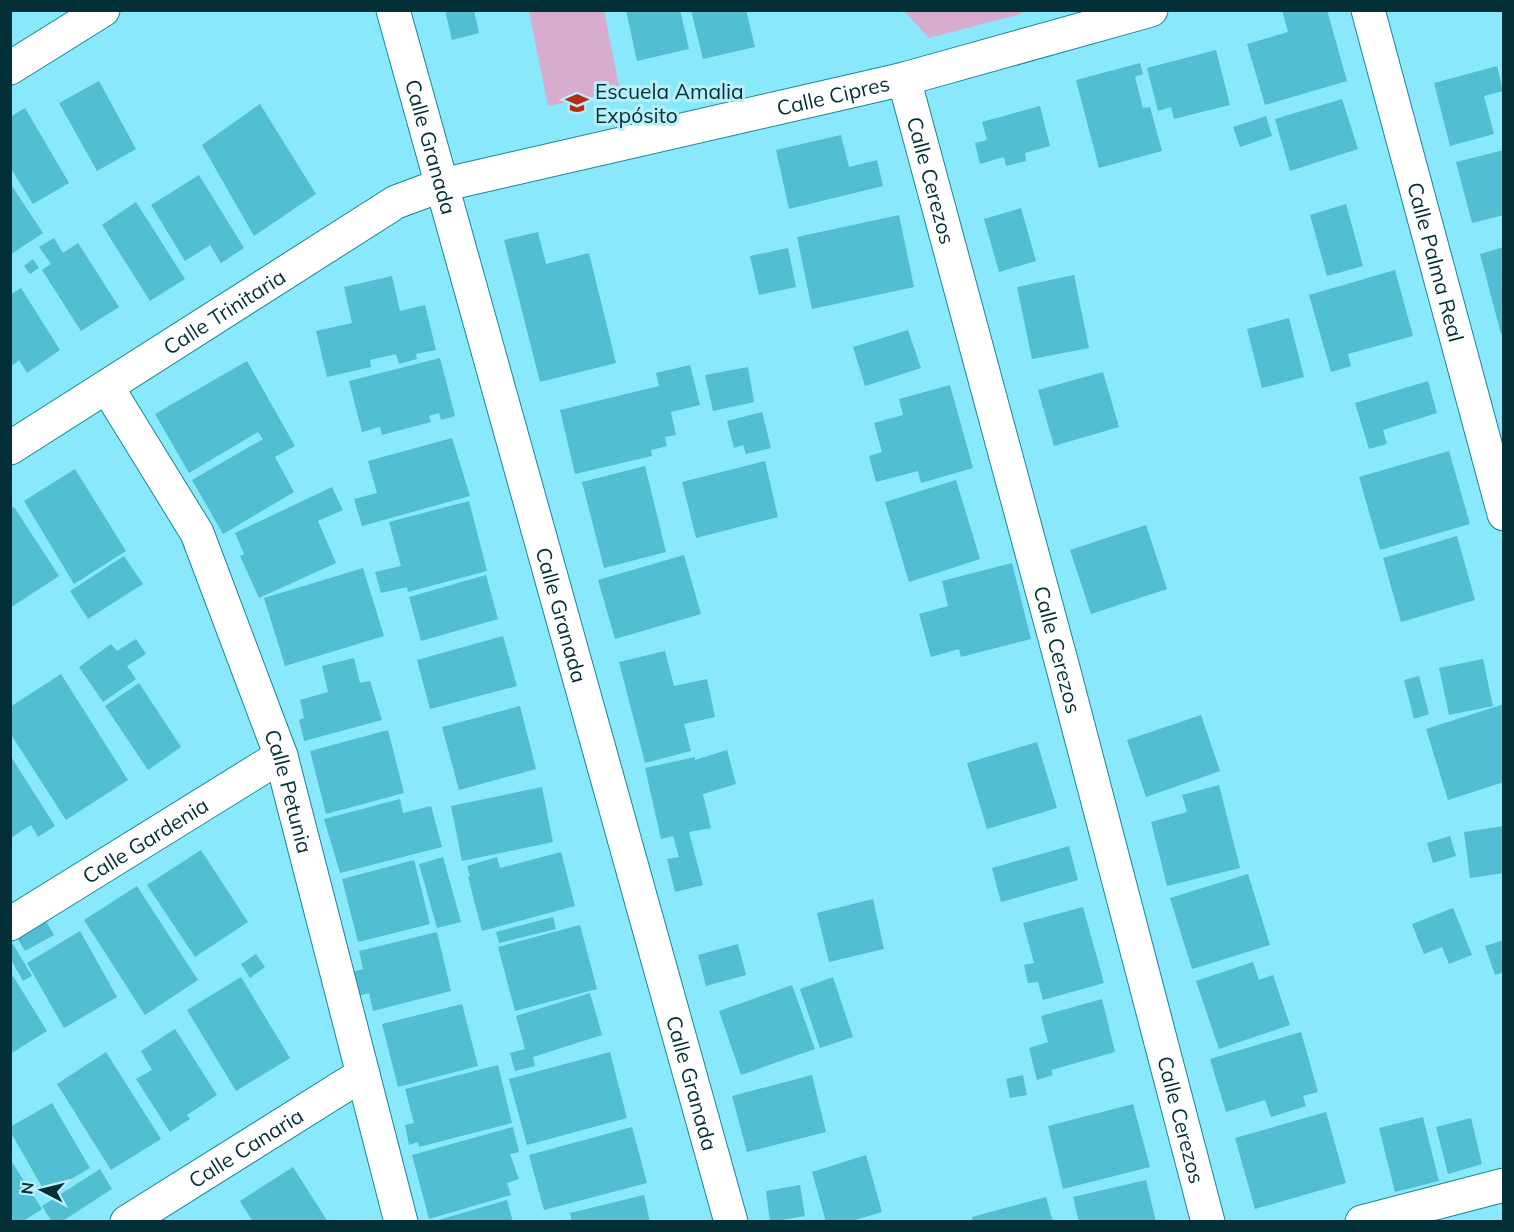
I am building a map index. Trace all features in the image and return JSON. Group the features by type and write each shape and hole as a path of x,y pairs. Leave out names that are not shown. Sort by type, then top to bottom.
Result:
{"street":[{"path":"10,68 103,10"},
{"name":"Calle Granada","path":"393,10 730,1221"},
{"name":"Calle Cipres","path":"442,185 904,79 1151,10"},
{"name":"Calle Palma Real","path":"1368,10 1503,514"},
{"name":"Calle Cerezos","path":"904,79 1208,1221"},
{"name":"Calle Trinitaria","path":"10,448 396,202 442,185"},
{"name":"Calle Petunia","path":"107,387 197,533 281,756 401,1221"},
{"name":"Calle Gardenia","path":"10,924 281,756"},
{"name":"Calle Canaria","path":"127,1221 363,1074"},
{"path":"1362,1221 1503,1185"}],"shaded area":[{"path":"529,11 604,11 620,91 548,106"},
{"path":"904,11 1024,11 1021,14 929,38"}],"building":[{"path":"445,10 474,10 479,33 452,40"},
{"path":"626,10 680,10 689,49 637,61"},
{"path":"691,10 746,10 755,47 703,59"},
{"path":"1282,10 1327,10 1347,81 1265,105 1247,44 1288,32"},
{"path":"1216,50 1230,105 1174,119 1171,107 1158,111 1147,68"},
{"path":"1140,63 1143,74 1135,77 1143,108 1150,107 1162,151 1099,168 1076,80"},
{"path":"1497,66 1503,91 1484,96 1494,134 1450,146 1434,83"},
{"path":"99,81 136,149 97,171 59,103"},
{"path":"1342,99 1358,149 1290,171 1275,119"},
{"path":"260,104 316,194 254,236 202,145"},
{"path":"1040,106 1050,146 1025,153 1026,161 1006,166 1004,157 980,164 975,143 987,140 982,122"},
{"path":"25,108 69,183 33,204 10,167 10,117"},
{"path":"1266,116 1272,136 1240,147 1233,127"},
{"path":"841,135 849,167 877,160 883,186 789,209 776,150"},
{"path":"1504,150 1504,215 1472,223 1456,162"},
{"path":"199,175 244,248 221,263 210,245 185,261 151,205"},
{"path":"10,183 43,233 10,255"},
{"path":"136,202 185,279 150,301 102,225"},
{"path":"1346,204 1363,266 1327,276 1310,215"},
{"path":"1021,208 1036,261 999,272 984,219"},
{"path":"899,215 914,287 812,309 797,237"},
{"path":"538,232 546,264 589,253 616,363 540,382 504,240"},
{"path":"54,238 63,253 78,243 119,307 81,331 42,270 51,264 39,247"},
{"path":"1504,247 1504,333 1501,334 1480,254"},
{"path":"788,248 796,287 759,295 750,256"},
{"path":"33,259 39,268 30,274 24,266"},
{"path":"1395,270 1413,336 1348,354 1351,366 1331,372 1309,295"},
{"path":"1074,275 1089,348 1032,359 1017,287"},
{"path":"392,276 400,311 425,305 436,350 416,354 417,359 399,364 396,354 370,360 371,367 327,377 316,331 352,323 344,287"},
{"path":"21,288 60,350 27,373 19,360 13,365 10,360 10,295"},
{"path":"1289,318 1304,377 1262,388 1247,329"},
{"path":"908,330 921,368 865,386 853,347"},
{"path":"440,358 455,416 441,420 439,413 429,416 431,422 382,435 380,427 362,432 349,381"},
{"path":"247,361 295,446 275,457 294,492 223,534 192,480 263,439 258,432 189,473 155,414"},
{"path":"690,365 700,405 671,412 676,435 665,437 667,446 651,450 652,456 575,474 560,410 659,386 656,373"},
{"path":"748,367 754,402 713,411 705,375"},
{"path":"1103,372 1119,427 1054,446 1038,390"},
{"path":"1428,381 1437,413 1383,430 1387,444 1369,449 1355,403"},
{"path":"950,385 973,468 921,483 918,471 876,482 869,456 882,452 874,423 903,415 899,399"},
{"path":"762,412 771,448 746,454 743,445 734,448 727,421"},
{"path":"452,438 470,496 362,526 354,499 377,493 368,461"},
{"path":"1449,451 1470,524 1380,550 1359,477"},
{"path":"765,461 778,517 696,538 682,482"},
{"path":"645,466 666,552 604,568 582,482"},
{"path":"75,469 126,551 74,584 24,501"},
{"path":"956,480 980,559 909,582 885,502"},
{"path":"332,487 343,510 318,521 336,563 259,598 240,556 244,554 235,533"},
{"path":"469,501 487,571 408,592 407,587 381,593 375,572 401,566 389,522"},
{"path":"14,507 59,576 10,608 10,509"},
{"path":"1146,525 1167,589 1091,614 1070,550"},
{"path":"1457,536 1475,600 1401,622 1383,558"},
{"path":"684,555 701,614 615,639 598,580"},
{"path":"124,556 143,584 88,619 70,591"},
{"path":"1012,563 1031,639 961,657 959,649 931,657 919,614 948,606 942,581"},
{"path":"363,568 384,636 285,666 264,598"},
{"path":"486,575 498,619 421,641 409,597"},
{"path":"503,636 517,686 430,709 417,660"},
{"path":"136,639 146,654 127,666 136,679 103,702 79,667 111,644 117,651"},
{"path":"665,651 674,686 707,679 715,717 684,724 691,751 645,763 619,662"},
{"path":"354,658 360,683 370,681 382,720 304,741 299,720 304,718 300,700 328,692 322,666"},
{"path":"1483,659 1493,706 1449,715 1439,668"},
{"path":"61,674 128,780 66,820 10,733 10,707"},
{"path":"1419,676 1429,714 1414,719 1404,680"},
{"path":"139,683 181,747 148,770 105,706"},
{"path":"1504,704 1504,782 1448,800 1426,729"},
{"path":"520,706 536,769 459,790 442,727"},
{"path":"1201,715 1220,771 1146,797 1127,740"},
{"path":"388,730 404,793 326,814 310,751"},
{"path":"1037,742 1057,808 987,829 967,763"},
{"path":"727,750 736,784 703,794 711,828 689,832 703,885 675,892 667,859 679,857 673,836 661,839 645,768 695,757 695,760"},
{"path":"10,755 55,826 38,837 31,825 12,837 10,833"},
{"path":"1219,785 1240,868 1167,886 1151,822 1187,812 1182,795"},
{"path":"542,787 553,842 462,861 451,806"},
{"path":"400,799 403,813 431,806 442,847 340,873 324,819"},
{"path":"1504,826 1504,873 1470,878 1464,832"},
{"path":"1450,836 1456,856 1433,863 1427,843"},
{"path":"1069,846 1078,880 1001,902 992,868"},
{"path":"201,850 248,922 195,957 147,885"},
{"path":"561,852 575,906 482,931 467,866 497,857 500,868"},
{"path":"443,857 461,922 437,928 419,864"},
{"path":"414,860 430,924 358,942 342,879"},
{"path":"1248,874 1270,945 1192,969 1170,898"},
{"path":"137,886 198,980 145,1015 84,920"},
{"path":"873,899 884,949 829,962 817,913"},
{"path":"1083,907 1104,983 1043,1000 1038,982 1028,983 1024,965 1034,963 1023,923"},
{"path":"1453,908 1472,955 1449,964 1442,947 1424,954 1412,924"},
{"path":"42,914 54,935 25,951 13,931"},
{"path":"553,917 556,929 499,943 496,932"},
{"path":"580,925 597,989 515,1011 498,947"},
{"path":"80,931 117,997 64,1028 27,963"},
{"path":"437,932 451,991 373,1011 369,993 358,996 352,972 363,969 359,951"},
{"path":"1504,940 1504,972 1495,975 1485,946"},
{"path":"13,944 32,976 23,981 10,958 10,946"},
{"path":"738,944 746,975 706,986 698,955"},
{"path":"256,954 265,967 250,978 241,964"},
{"path":"1253,962 1259,980 1273,975 1290,1025 1219,1049 1196,981"},
{"path":"13,976 47,1031 10,1054 10,978"},
{"path":"241,977 290,1058 236,1091 187,1010"},
{"path":"833,977 853,1037 820,1048 800,989"},
{"path":"792,985 815,1049 741,1075 719,1011"},
{"path":"590,993 602,1035 533,1057 535,1066 515,1071 510,1053 525,1049 516,1016"},
{"path":"1102,999 1115,1052 1051,1070 1053,1075 1037,1080 1029,1048 1048,1042 1041,1016"},
{"path":"462,1004 478,1066 398,1087 382,1024"},
{"path":"175,1029 217,1095 187,1115 190,1119 170,1132 136,1079 152,1070 141,1051"},
{"path":"1301,1032 1318,1092 1303,1096 1306,1106 1271,1117 1265,1100 1226,1112 1210,1059"},
{"path":"106,1052 161,1139 111,1170 57,1084"},
{"path":"610,1052 627,1118 527,1145 509,1079"},
{"path":"498,1065 512,1123 419,1147 418,1142 409,1145 405,1125 414,1123 405,1089"},
{"path":"812,1075 826,1132 747,1152 732,1096"},
{"path":"1023,1075 1027,1095 1010,1098 1006,1079"},
{"path":"52,1103 90,1168 46,1194 10,1131 10,1127"},
{"path":"1133,1104 1150,1167 1063,1189 1048,1126"},
{"path":"1326,1112 1346,1183 1255,1209 1235,1138"},
{"path":"1423,1117 1439,1181 1395,1192 1379,1128"},
{"path":"1471,1118 1482,1164 1448,1174 1436,1127"},
{"path":"513,1127 519,1152 510,1154 519,1179 507,1183 511,1195 429,1219 412,1155"},
{"path":"632,1127 647,1183 544,1210 529,1155"},
{"path":"866,1155 882,1212 848,1222 826,1222 812,1172"},
{"path":"10,1159 42,1209 22,1222 10,1222"},
{"path":"293,1167 328,1222 253,1222 240,1201"},
{"path":"100,1169 112,1189 61,1222 52,1222 42,1206"},
{"path":"1146,1180 1156,1222 1079,1222 1073,1197"},
{"path":"800,1185 805,1216 770,1222 766,1191"},
{"path":"644,1195 650,1222 572,1222 570,1213"},
{"path":"1046,1197 1053,1222 973,1222 972,1217"},
{"path":"507,1200 513,1222 435,1222 435,1221"}],"place":[{"name":"Escuela Amalia Expósito","path":"577,103"}]}
